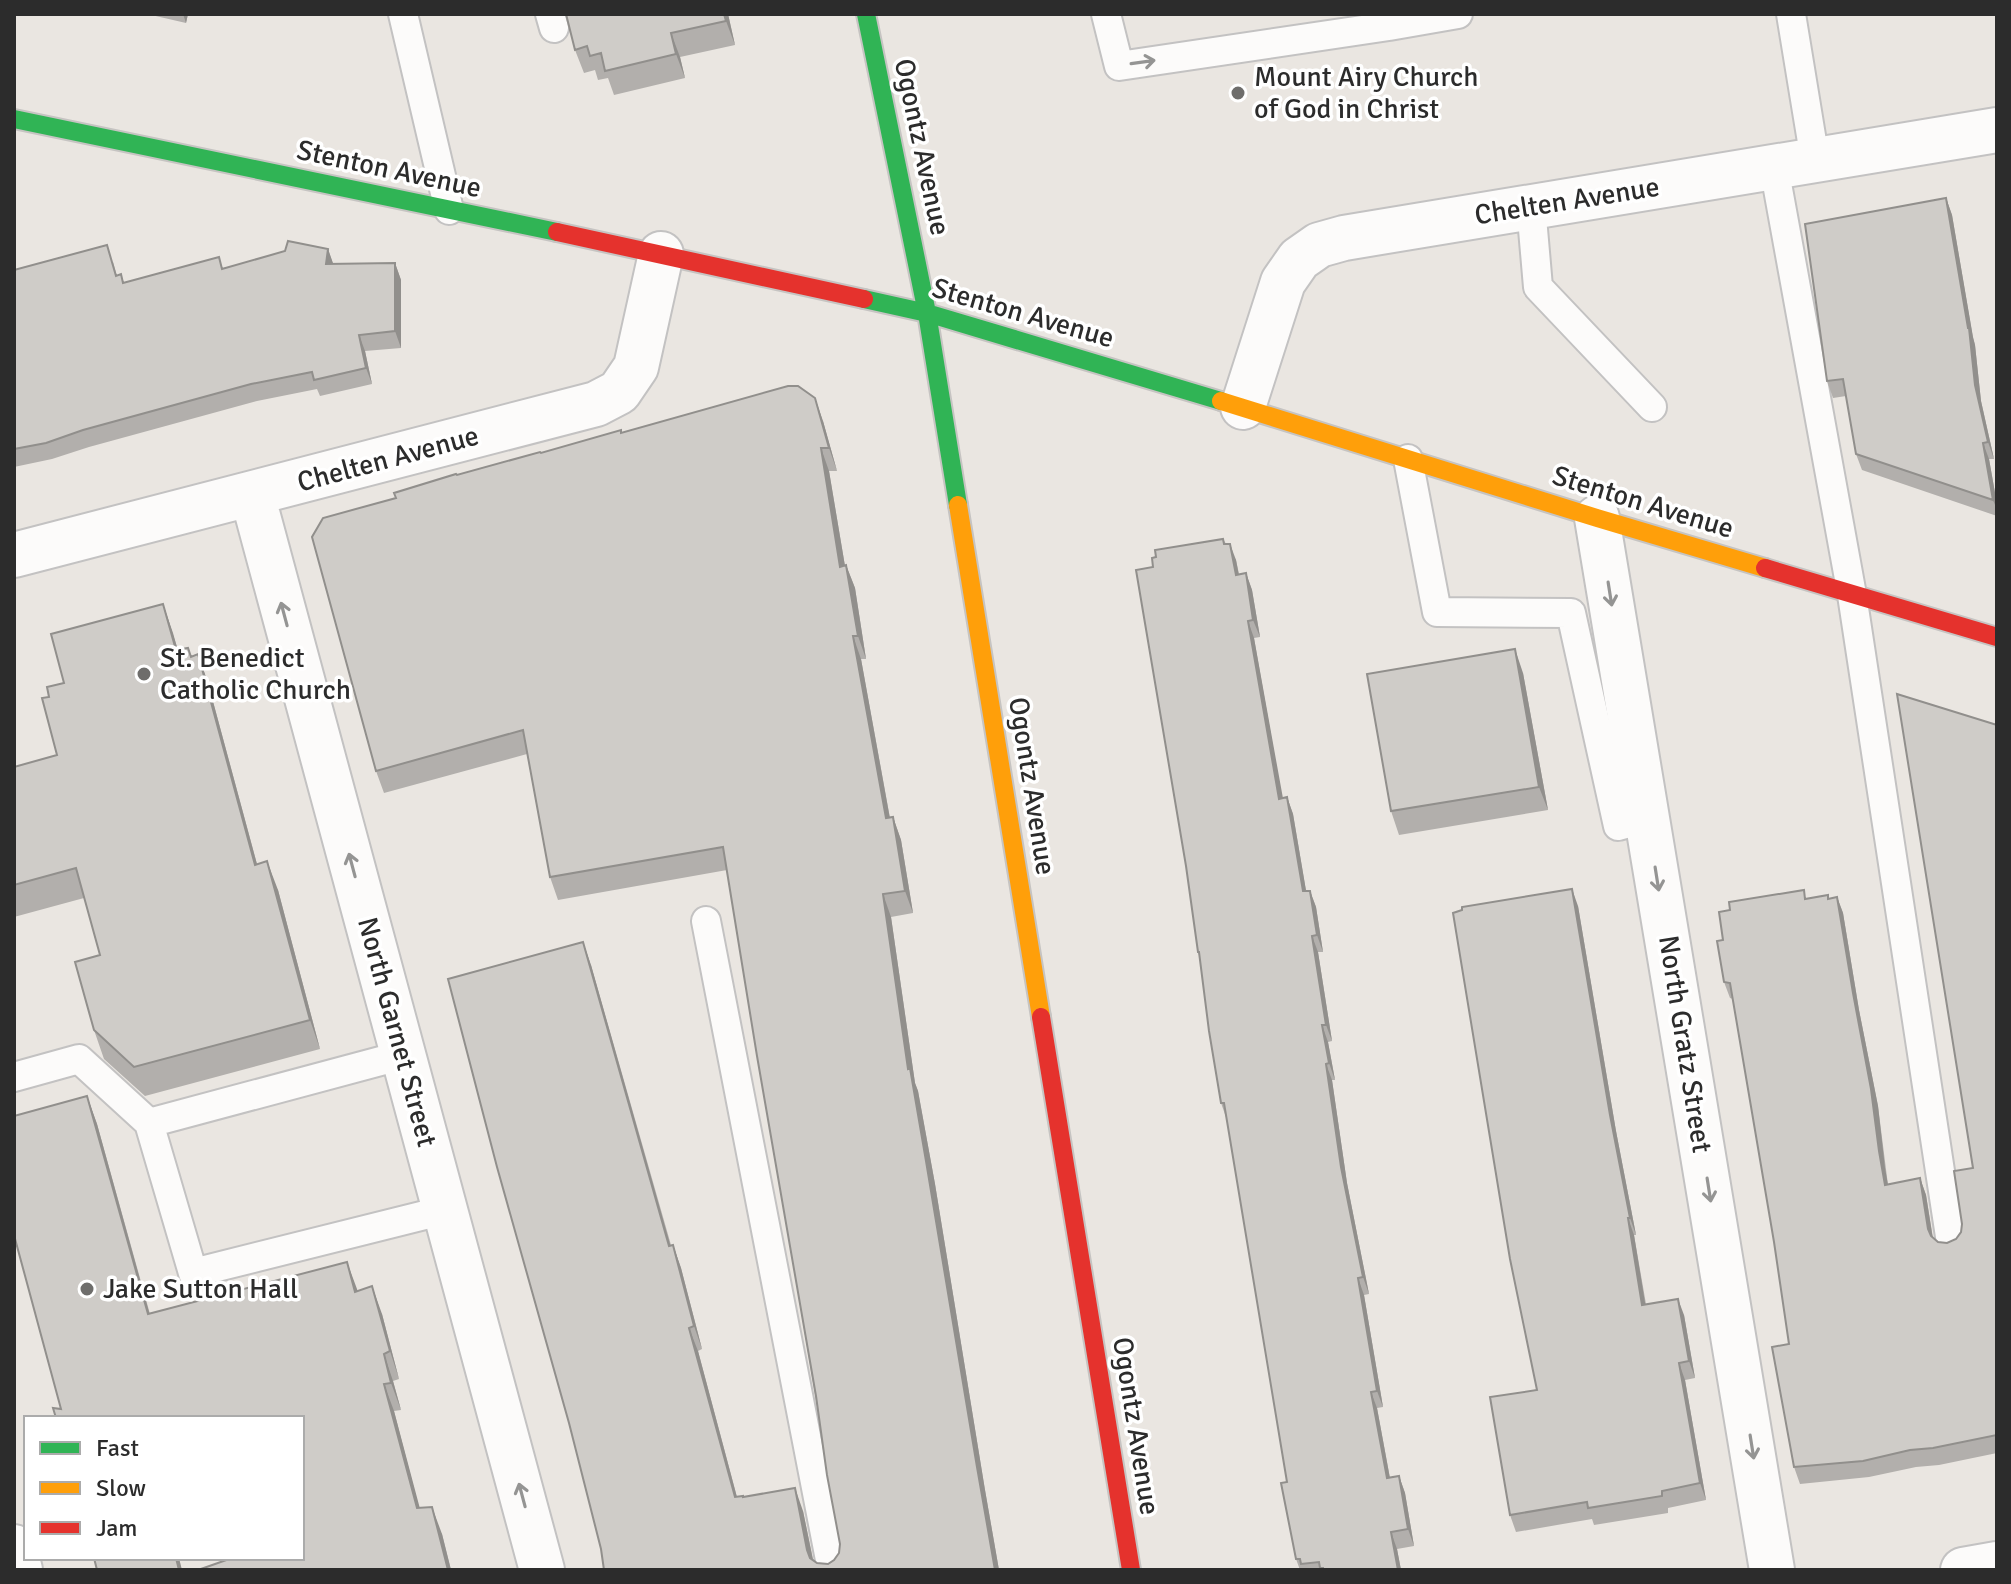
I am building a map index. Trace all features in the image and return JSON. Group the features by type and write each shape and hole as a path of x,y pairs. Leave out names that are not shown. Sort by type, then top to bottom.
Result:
{"main road":[{"name":"Ogontz Avenue","path":"866,14 927,313 1131,1570"},
{"name":"Stenton Avenue","path":"14,119 661,254 927,313 1997,637"}],"street":[{"name":"Chelten Avenue","path":"1243,407 1283,282 1299,259 1319,245 1531,206 1997,130"},
{"name":"Chelten Avenue","path":"14,555 596,404 619,392 636,367 661,254"},
{"name":"North Garnet Street","path":"252,494 542,1570"},
{"name":"North Gratz Street","path":"1597,518 1772,1570"},
{"path":"14,1547 20,1570"},
{"path":"1963,1570 1997,1564"}],"lane":[{"path":"403,14 449,210"},
{"path":"1106,14 1119,66 1388,20 1458,14"},
{"path":"1791,14 1794,163 1852,595 1951,1243"},
{"path":"1531,206 1538,287 1652,407"},
{"path":"1408,459 1437,612 1571,613 1618,826 1647,818"},
{"path":"706,921 832,1570"},
{"path":"149,1123 403,1055"},
{"path":"14,1077 79,1059 149,1123 193,1273 445,1210"}],"building":[{"path":"566,14 724,14 726,21 671,33 676,54 605,71 601,53 590,56 587,46 575,50"},
{"path":"1946,198 1969,328 1975,385 1988,442 1983,443 1993,500 1856,454 1843,379 1827,381 1805,224"},
{"path":"288,241 328,249 326,264 395,263 395,331 359,335 366,368 314,380 312,372 251,384 46,443 14,449 14,270 107,245 116,276 121,274 123,283 219,257 222,269 285,251"},
{"path":"788,386 798,386 815,398 829,448 821,448 840,567 846,565 858,636 853,636 886,818 893,817 905,891 883,894 908,1069 995,1570 604,1570 569,1423 448,979 583,942 669,1246 673,1245 694,1326 689,1328 735,1497 795,1488 810,1558 817,1563 828,1564 839,1553 840,1544 723,847 550,877 523,730 376,771 312,537 323,518 396,498 394,493"},
{"path":"1223,539 1224,544 1230,544 1236,575 1246,573 1253,620 1248,621 1279,799 1287,797 1303,891 1310,891 1317,935 1312,936 1326,1025 1322,1025 1329,1063 1326,1064 1341,1167 1363,1277 1358,1278 1377,1391 1371,1392 1387,1478 1399,1476 1408,1529 1391,1532 1398,1570 1323,1570 1319,1562 1301,1564 1300,1559 1296,1559 1281,1483 1287,1482 1224,1103 1221,1103 1209,1031 1186,866 1136,570 1153,567 1155,550"},
{"path":"163,604 176,650 188,648 191,657 198,654 255,865 267,861 310,1020 134,1067 94,1030 75,962 100,955 76,868 14,885 14,767 57,755 42,698 49,697 47,687 64,683 51,634"},
{"path":"1515,649 1539,787 1391,811 1367,674"},
{"path":"1897,694 1997,725 1997,1435 1863,1461 1794,1467 1772,1347 1789,1344 1730,983 1724,982 1717,941 1723,940 1719,912 1730,910 1729,902 1804,890 1805,899 1828,895 1828,899 1837,897 1885,1185 1920,1178 1931,1236 1938,1242 1947,1243 1956,1239 1962,1224 1954,1171 1973,1168"},
{"path":"1572,889 1630,1218 1642,1305 1678,1299 1689,1361 1679,1363 1700,1483 1662,1491 1662,1496 1588,1508 1587,1502 1510,1515 1490,1397 1537,1390 1510,1259 1453,913 1462,910 1462,907"},
{"path":"87,1096 148,1314 347,1262 355,1292 372,1286 390,1351 384,1354 391,1383 384,1384 417,1508 432,1507 448,1570 198,1570 226,1560 304,1560 304,1416 55,1416 53,1408 61,1409 14,1235 14,1116"},
{"path":"94,1560 176,1560 179,1570 97,1570"}],"traffic: fast":[{"path":"866,14 927,313 958,505"},
{"path":"14,119 557,232"},
{"path":"864,299 927,313 1221,401"}],"traffic: slow":[{"path":"1221,401 1765,568"},
{"path":"958,505 1041,1017"}],"traffic: jam":[{"path":"557,232 864,299"},
{"path":"1765,568 1997,637"},
{"path":"1041,1017 1131,1570"}],"place":[{"name":"Mount Airy Church of God in Christ","path":"1238,93"},
{"name":"St. Benedict Catholic Church","path":"144,674"},
{"name":"Jake Sutton Hall","path":"87,1289"}]}
